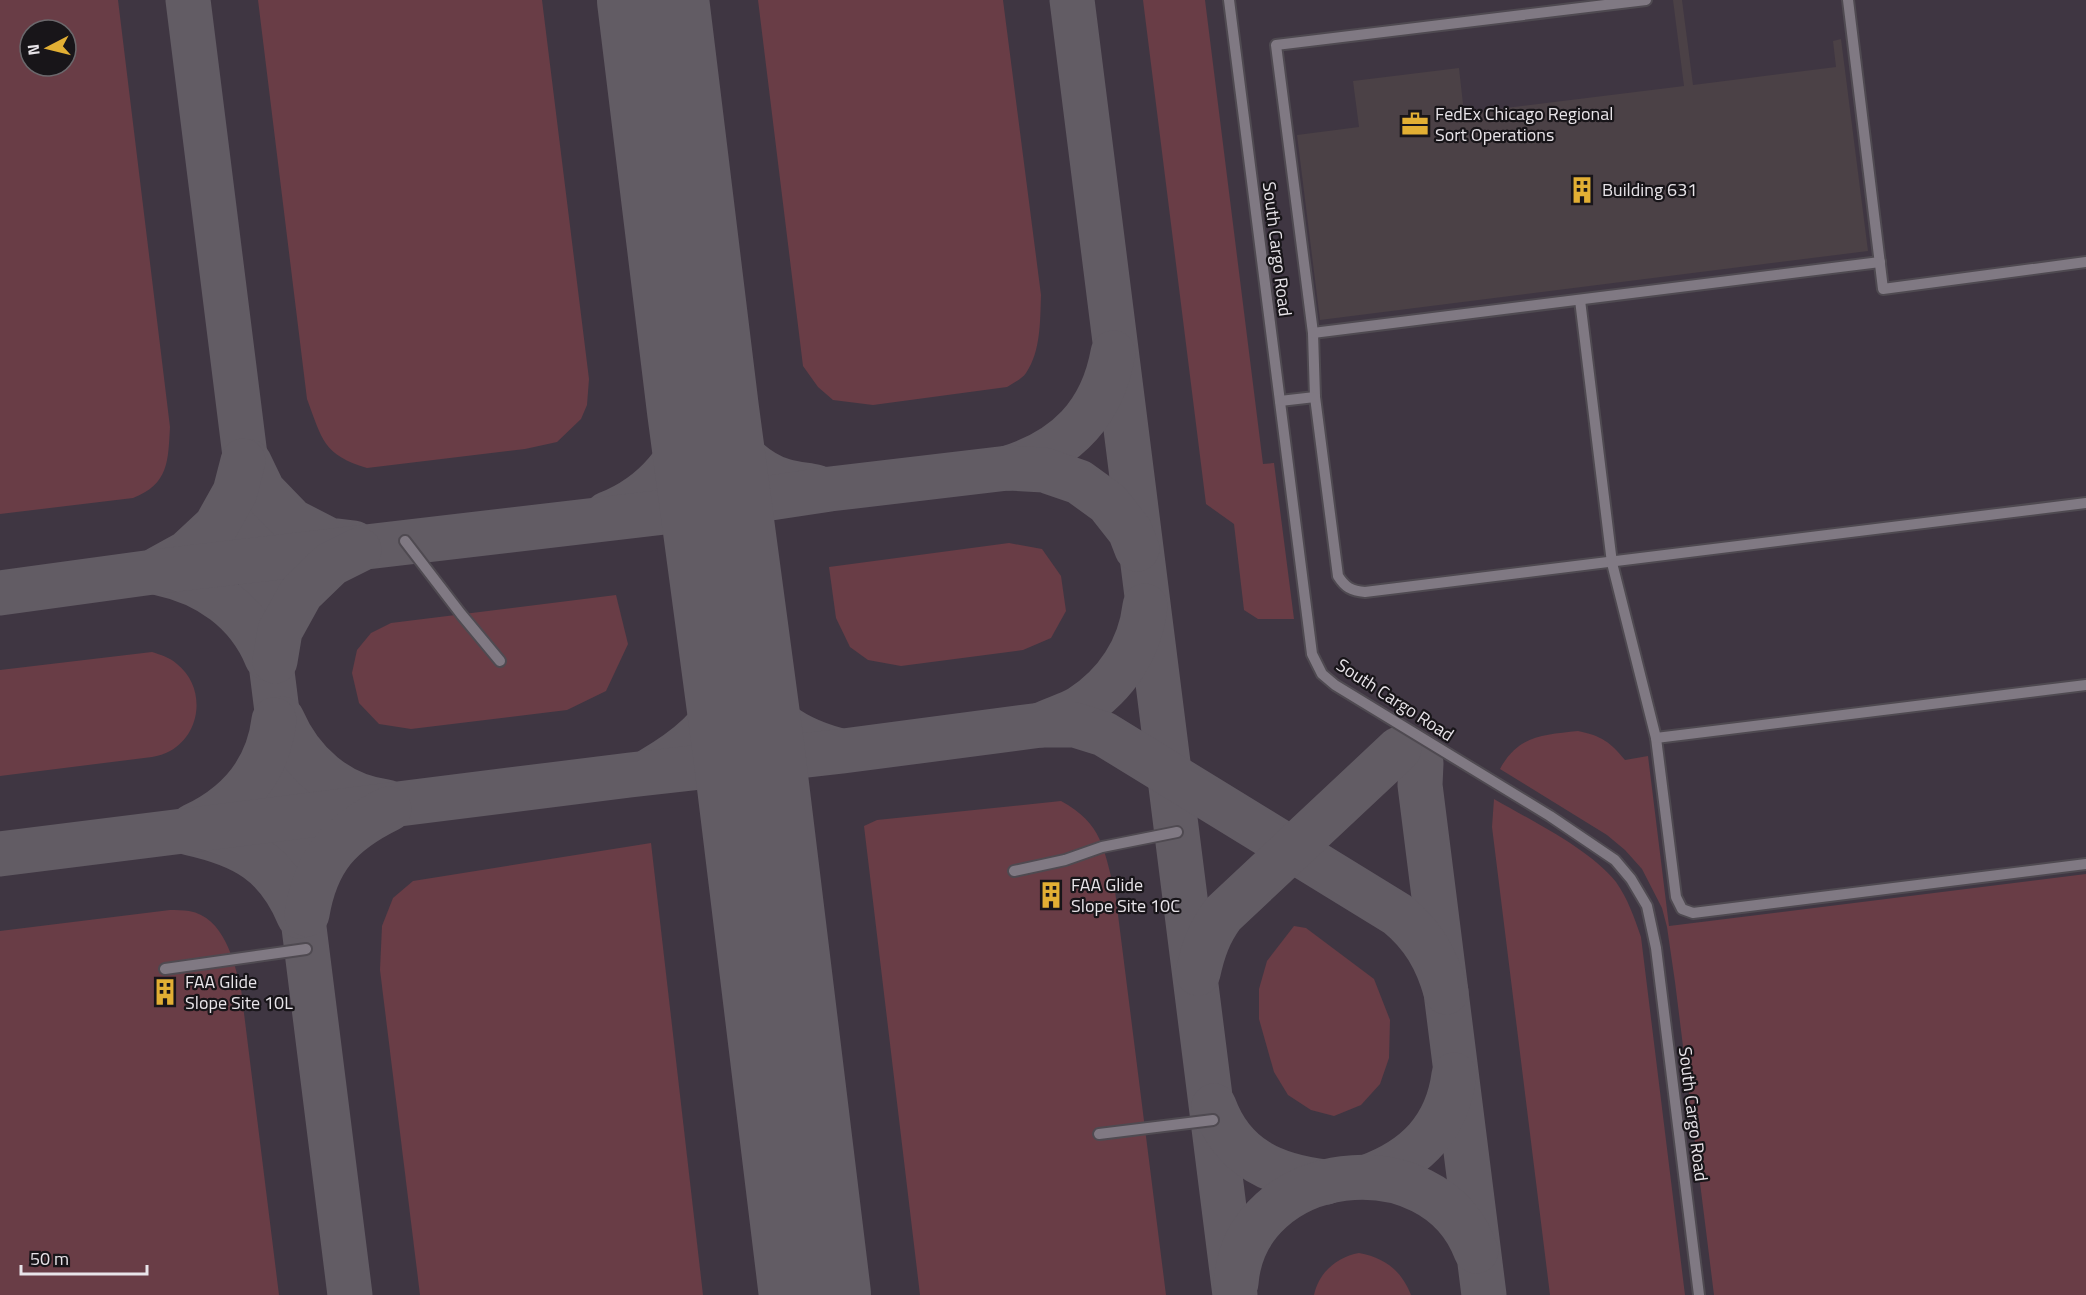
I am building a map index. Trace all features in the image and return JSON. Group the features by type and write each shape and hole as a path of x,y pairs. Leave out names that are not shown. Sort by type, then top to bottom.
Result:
{"lane":[{"name":"South Cargo Road","path":"1229,0 1312,654 1322,674 1335,685 1550,816 1616,861 1631,879 1647,906 1656,948 1699,1295"},
{"path":"1646,0 1276,45 1313,333 1316,397 1338,576 1344,585 1354,591 1365,592 2086,503"},
{"path":"1848,0 1883,289 2086,262"},
{"path":"1313,333 1880,262"},
{"path":"1580,300 1612,563 1656,738 1676,897 1682,909 1693,913 2086,864"},
{"path":"1280,401 1316,397"},
{"path":"405,541 500,661"},
{"path":"1656,738 2086,685"},
{"path":"1014,871 1065,860 1102,847 1177,832"},
{"path":"165,969 306,949"},
{"path":"1099,1134 1213,1120"}],"shaded area":[{"path":"0,0 2086,0 2086,1295 0,1295"},
{"path":"0,0 118,0 170,427 167,461 160,478 154,486 133,498 0,514"},
{"path":"258,0 542,0 589,379 587,405 581,419 557,442 525,449 367,468 341,457 326,444 307,399"},
{"path":"758,0 1003,0 1041,295 1040,325 1035,355 1026,373 1020,379 1007,387 873,405 833,400 818,387 803,366"},
{"path":"1143,0 1205,0 1263,464 1274,463 1294,619 1258,619 1244,610 1234,524 1206,504"},
{"path":"1009,543 1042,549 1061,576 1066,611 1051,638 1023,650 901,666 868,660 850,647 836,618 829,567"},
{"path":"616,595 628,644 606,691 567,710 411,729 379,724 359,703 352,673 357,650 371,633 391,623"},
{"path":"152,652 177,664 193,685 196,697 194,722 181,743 168,752 152,757 0,776 0,670"},
{"path":"1578,731 1605,741 1625,760 1648,756 1669,926 2086,874 2086,1295 1714,1295 1675,982 1662,908 1642,869 1625,850 1607,835 1500,769 1507,758 1523,743 1543,736"},
{"path":"1494,799 1559,836 1591,858 1616,882 1633,915 1641,937 1685,1295 1550,1295 1492,827"},
{"path":"1061,801 1085,819 1099,838 1115,891 1166,1295 920,1295 864,826 877,820"},
{"path":"651,843 703,1295 420,1295 380,970 382,926 393,898 413,881"},
{"path":"170,910 189,911 211,922 226,942 235,966 241,989 279,1295 0,1295 0,931"},
{"path":"1294,926 1306,928 1374,979 1390,1020 1389,1058 1380,1084 1361,1105 1334,1116 1311,1110 1288,1095 1274,1072 1259,1019 1259,989 1267,961"},
{"path":"1359,1253 1377,1258 1391,1266 1407,1286 1411,1295 1314,1295 1320,1279 1330,1267 1343,1258"}],"building":[{"name":"Building 631","path":"1673,0 1682,0 1693,85 1836,67 1833,41 1841,39 1868,251 1320,320 1297,135 1359,127 1353,81 1459,68 1464,113 1684,86"},
{"name":"FAA Glide Slope Site 10C","path":"1056,887 1058,902 1045,904 1044,888"},
{"name":"FAA Glide Slope Site 10L","path":"170,984 172,998 160,1000 158,986"}],"taxiway":[{"path":"188,0 350,1295"},
{"path":"1072,0 1235,1295"},
{"path":"1008,468 1047,451 1078,427 1100,394 1108,375 1113,353"},
{"path":"607,514 640,496 666,473 686,444 703,410 739,452 760,470 784,481 816,487"},
{"path":"158,569 187,553 216,526 235,492 243,461"},
{"path":"249,462 263,491 292,521 329,540 354,543"},
{"path":"0,593 153,572 716,506 830,489 1008,468 1044,470 1079,482 1108,503 1130,531 1137,549"},
{"path":"275,661 280,631 301,593 331,564 359,550"},
{"path":"159,573 193,584 224,602 249,626 267,658"},
{"path":"1041,725 1080,708 1093,699 1115,677 1138,637 1145,606"},
{"path":"651,770 688,745 717,714 732,684 737,660 753,693 774,718 787,729 802,737 837,750"},
{"path":"282,719 300,750 323,775 353,793 387,802"},
{"path":"193,826 224,808 248,784 265,755 274,720"},
{"path":"0,854 1041,725 1075,725 1104,734 1397,914 1422,939 1438,969 1446,992"},
{"path":"1198,973 1207,942 1223,914 1399,749"},
{"path":"1421,763 1420,785 1484,1295"},
{"path":"307,914 317,878 333,850 357,828 389,809"},
{"path":"190,833 227,844 256,859 280,882 299,916"},
{"path":"1367,1177 1400,1161 1426,1139 1444,1111 1454,1075"},
{"path":"1214,1106 1232,1139 1258,1161 1289,1175 1326,1182"},
{"path":"1236,1283 1247,1242 1271,1210 1305,1189 1343,1178 1384,1179 1422,1191 1454,1215 1476,1251"}],"runway":[{"path":"653,0 815,1295"}],"place":[{"name":"FedEx Chicago Regional Sort Operations","path":"1415,124"},
{"name":"Building 631","path":"1582,190"},
{"name":"FAA Glide Slope Site 10C","path":"1051,895"},
{"name":"FAA Glide Slope Site 10L","path":"165,992"}]}
